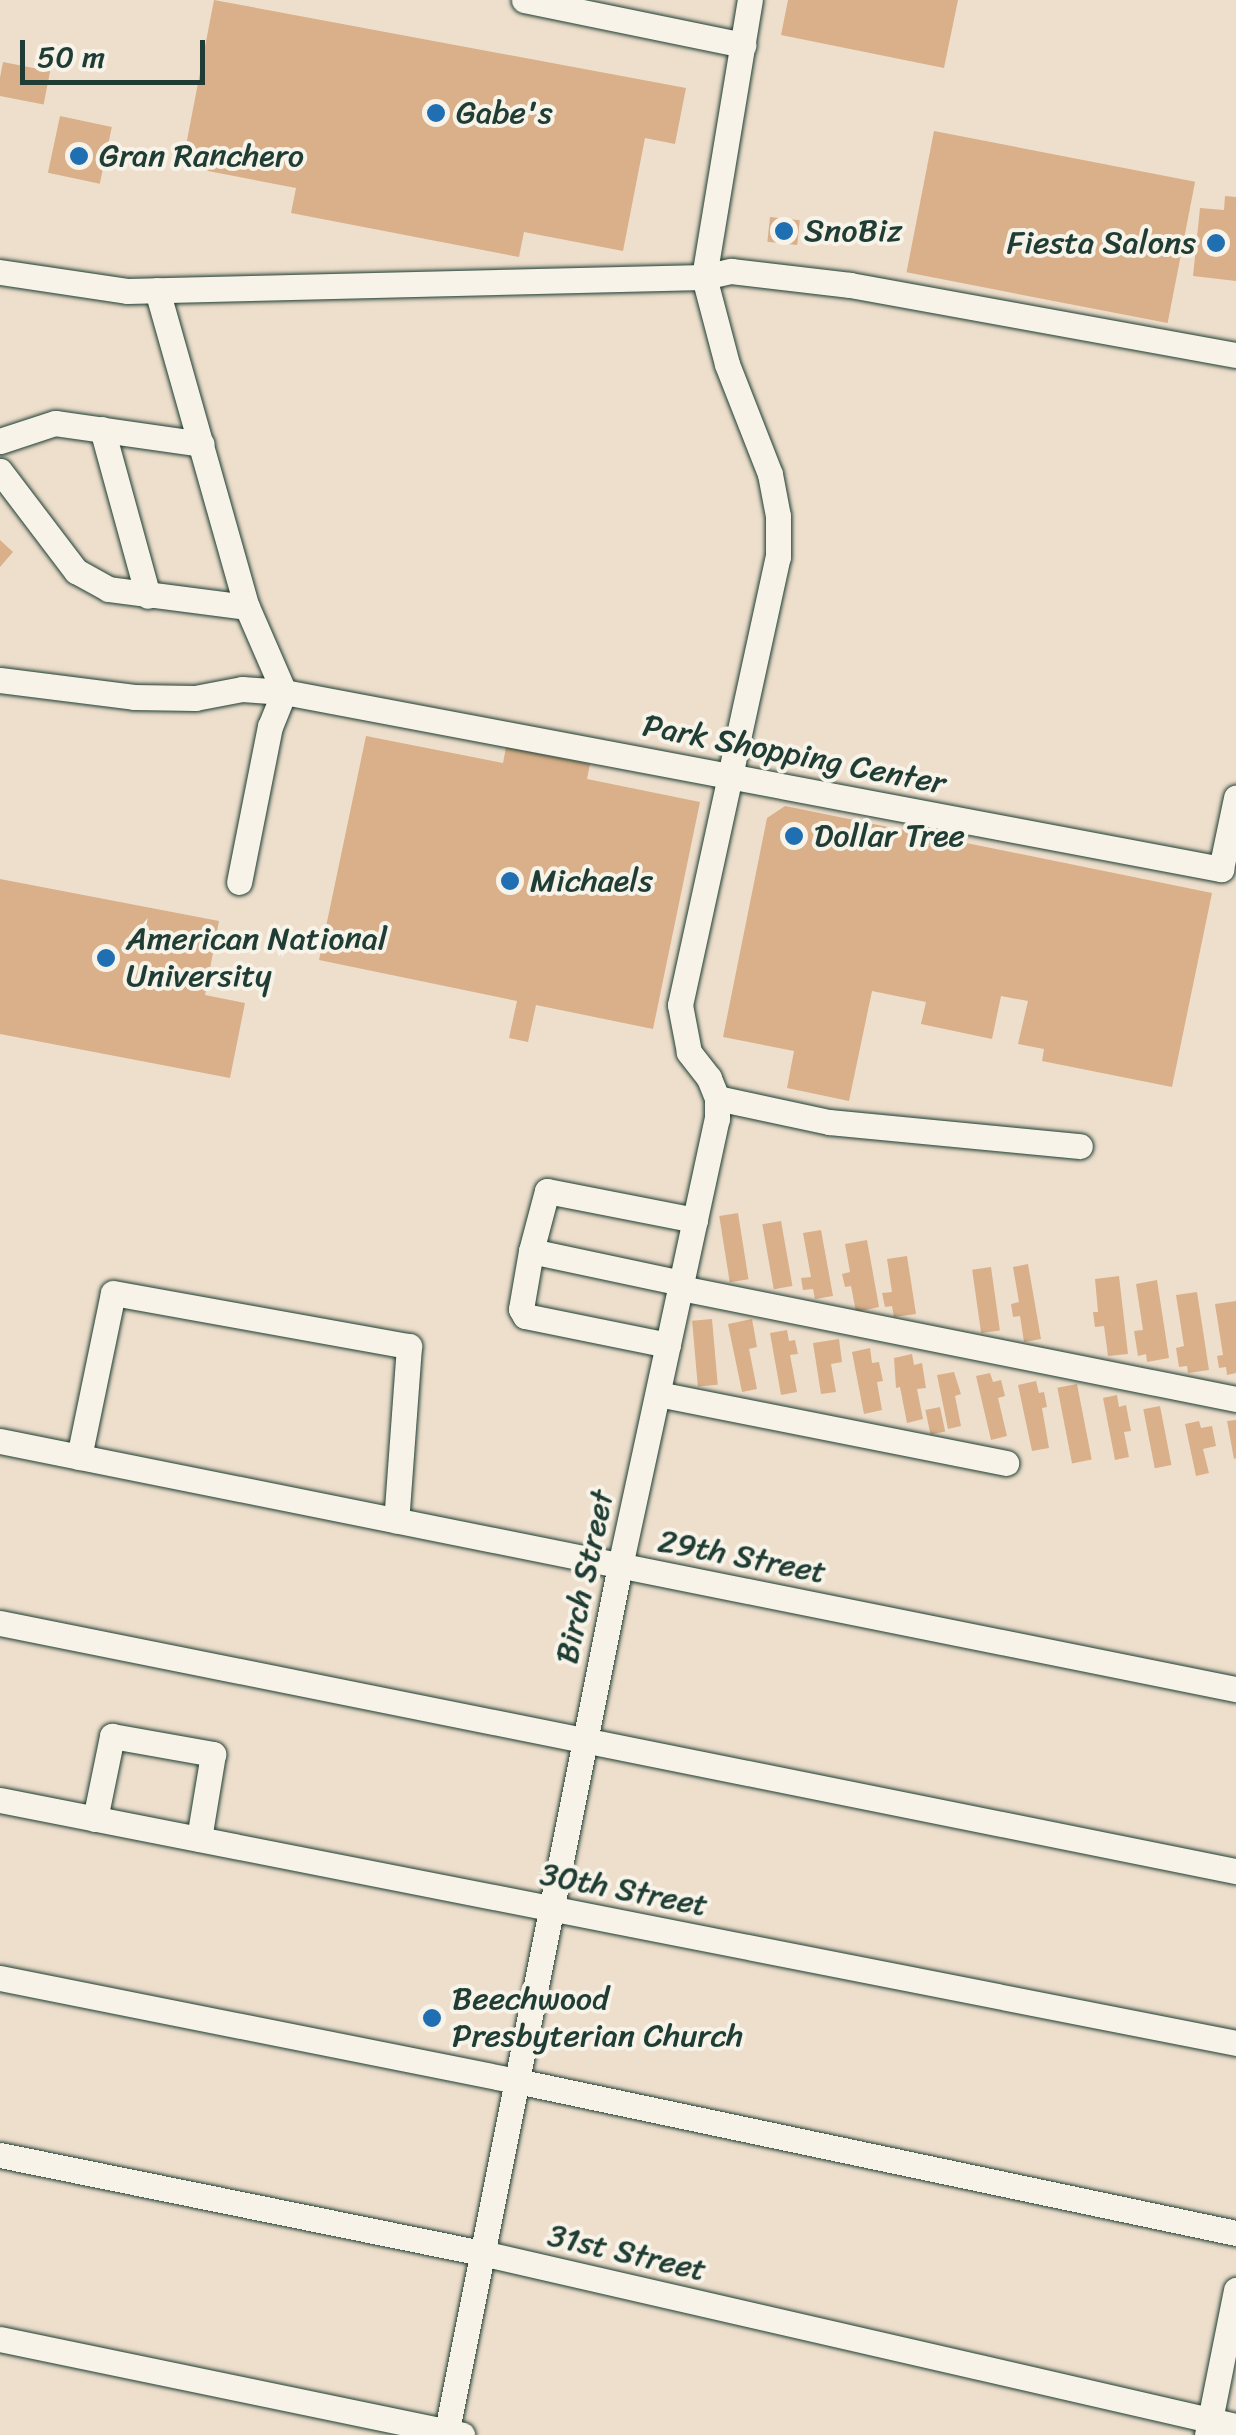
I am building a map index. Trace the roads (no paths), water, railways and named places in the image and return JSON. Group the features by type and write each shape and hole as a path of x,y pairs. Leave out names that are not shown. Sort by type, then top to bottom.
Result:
{"street":[{"path":"524,0 742,45"},
{"path":"750,0 704,277 727,364 770,474 778,516 778,557 680,1004 689,1052 709,1078 718,1098 829,1122 1080,1146"},
{"path":"0,272 127,290 157,290 704,277 730,271 850,284 1236,354"},
{"path":"157,290 247,608 284,692 270,726 240,882"},
{"path":"0,441 54,423 202,444"},
{"path":"102,429 148,596"},
{"path":"0,471 76,571 108,589 247,608"},
{"name":"Park Shopping Center","path":"0,680 134,696 284,692 1221,869 1236,798"},
{"name":"Birch Street","path":"451,2434 482,2254 551,1908 718,1098"},
{"path":"668,1344 525,1316 521,1309 532,1252 547,1191 695,1220"},
{"path":"532,1252 1236,1398"},
{"path":"79,1457 113,1293 409,1346 396,1521"},
{"path":"658,1394 1006,1463"},
{"name":"29th Street","path":"0,1441 1236,1689"},
{"path":"0,1623 1236,1871"},
{"path":"95,1818 112,1736 212,1754 198,1839"},
{"name":"30th Street","path":"0,1800 1236,2043"},
{"path":"0,1978 517,2081 1236,2233"},
{"name":"31st Street","path":"0,2156 482,2254 1208,2428 1236,2426"},
{"path":"1208,2428 1236,2290"},
{"path":"0,2338 451,2434"}],"place":[{"name":"Gabe's","path":"436,113"},
{"name":"Gran Ranchero","path":"79,156"},
{"name":"SnoBiz","path":"784,231"},
{"name":"Fiesta Salons","path":"1216,243"},
{"name":"Dollar Tree","path":"794,836"},
{"name":"Michaels","path":"510,881"},
{"name":"American National University","path":"106,958"},
{"name":"Beechwood Presbyterian Church","path":"432,2018"}]}
